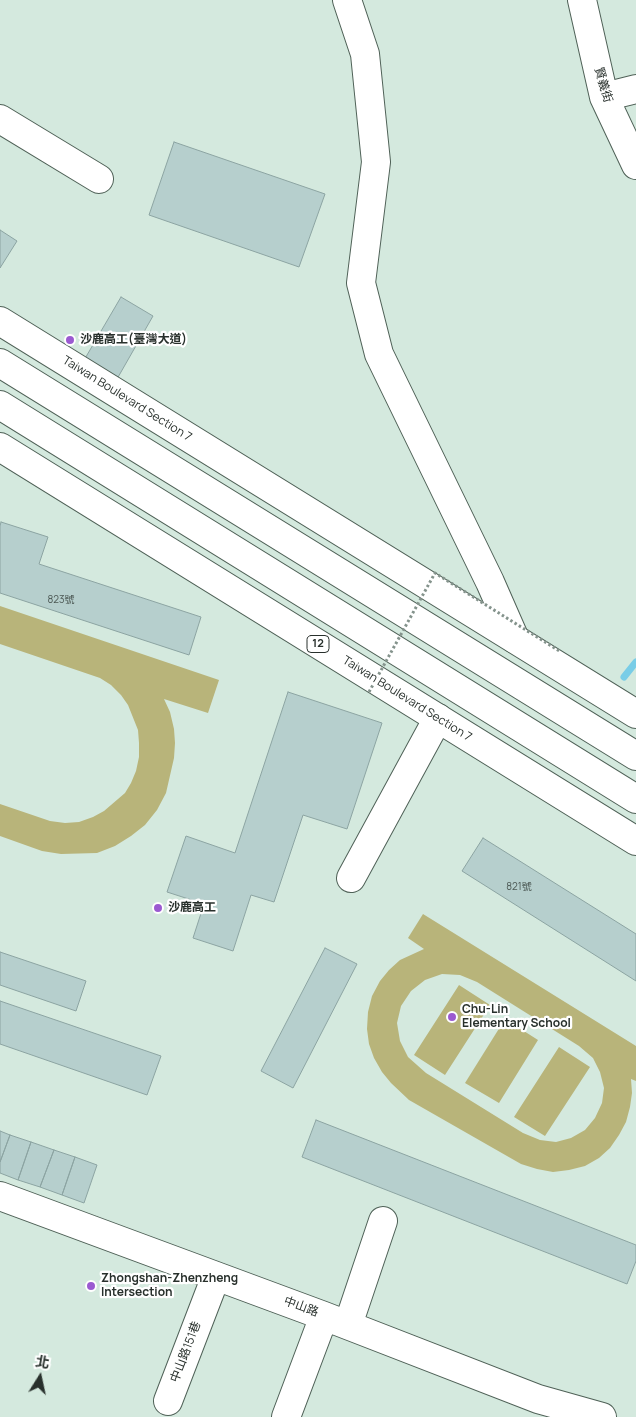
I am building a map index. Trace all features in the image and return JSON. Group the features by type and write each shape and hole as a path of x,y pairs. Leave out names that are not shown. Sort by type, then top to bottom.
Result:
{"main road":[{"path":"346,0 365,54 376,162 361,283 379,354 490,582 515,639"},
{"name":"賢義街","path":"582,0 604,97 636,165"},
{"path":"604,97 636,89"},
{"path":"0,119 99,179"},
{"name":"Taiwan Boulevard Section 7","path":"0,321 636,714"},
{"path":"0,363 636,756"},
{"path":"0,405 636,799"},
{"name":"Taiwan Boulevard Section 7","path":"0,447 636,841"},
{"path":"351,878 438,718"},
{"name":"中山路","path":"0,1196 336,1321 535,1408 602,1417"},
{"path":"286,1417 336,1321 383,1221"},
{"name":"中山路151巷","path":"168,1401 216,1276"}],"path":[{"path":"368,692 435,573 561,652"}],"shaded area":[{"path":"0,606 219,680 208,713 164,699 170,712 175,743 174,758 166,793 157,810 145,825 115,846 97,853 61,854 42,851 0,836 0,804 50,821 65,823 79,822 104,811 125,793 131,783 139,757 139,743 138,730 128,705 111,685 100,678 0,644"},
{"path":"423,914 636,1046 636,1081 631,1079 630,1107 626,1122 610,1148 599,1158 585,1166 553,1172 537,1169 521,1164 409,1100 391,1083 374,1058 369,1044 367,1029 368,1012 372,996 380,981 389,970 400,960 424,949 408,938","holes":["442,974 460,975 477,982 579,1046 593,1058 600,1072 604,1088 602,1103 595,1118 585,1130 571,1138 556,1142 540,1140 523,1133 426,1073 408,1057 400,1041 397,1023 401,1006 411,991 425,980"]},
{"path":"459,985 490,1005 445,1075 414,1055"},
{"path":"505,1019 538,1040 499,1103 465,1083"},
{"path":"559,1047 590,1067 545,1136 514,1117"}],"building":[{"path":"174,142 325,194 299,267 149,215"},
{"path":"0,230 17,241 0,268"},
{"path":"121,297 153,316 113,386 80,367"},
{"path":"1,522 48,537 39,564 201,617 189,655 0,593"},
{"path":"288,692 382,723 347,829 303,815 274,902 251,895 233,951 193,938 204,904 167,892 186,836 235,853"},
{"path":"483,838 636,934 636,981 462,871"},
{"path":"325,948 357,964 293,1088 261,1071"},
{"path":"0,952 86,981 76,1011 0,985"},
{"path":"0,1001 161,1056 147,1095 0,1044"},
{"path":"316,1120 636,1245 636,1261 627,1284 302,1157"},
{"path":"0,1131 10,1135 0,1162"},
{"path":"10,1135 31,1142 18,1180 0,1173 0,1162"},
{"path":"31,1142 54,1150 40,1187 18,1180"},
{"path":"54,1150 75,1157 62,1195 40,1187"},
{"path":"75,1157 97,1165 84,1203 62,1195"}],"waterway":[{"path":"624,677 636,662"}],"place":[{"name":"沙鹿高工(臺灣大道)","path":"70,340"},
{"name":"沙鹿高工","path":"158,908"},
{"name":"Chu-Lin Elementary School","path":"452,1017"},
{"name":"Zhongshan-Zhenzheng Intersection","path":"91,1286"}]}
